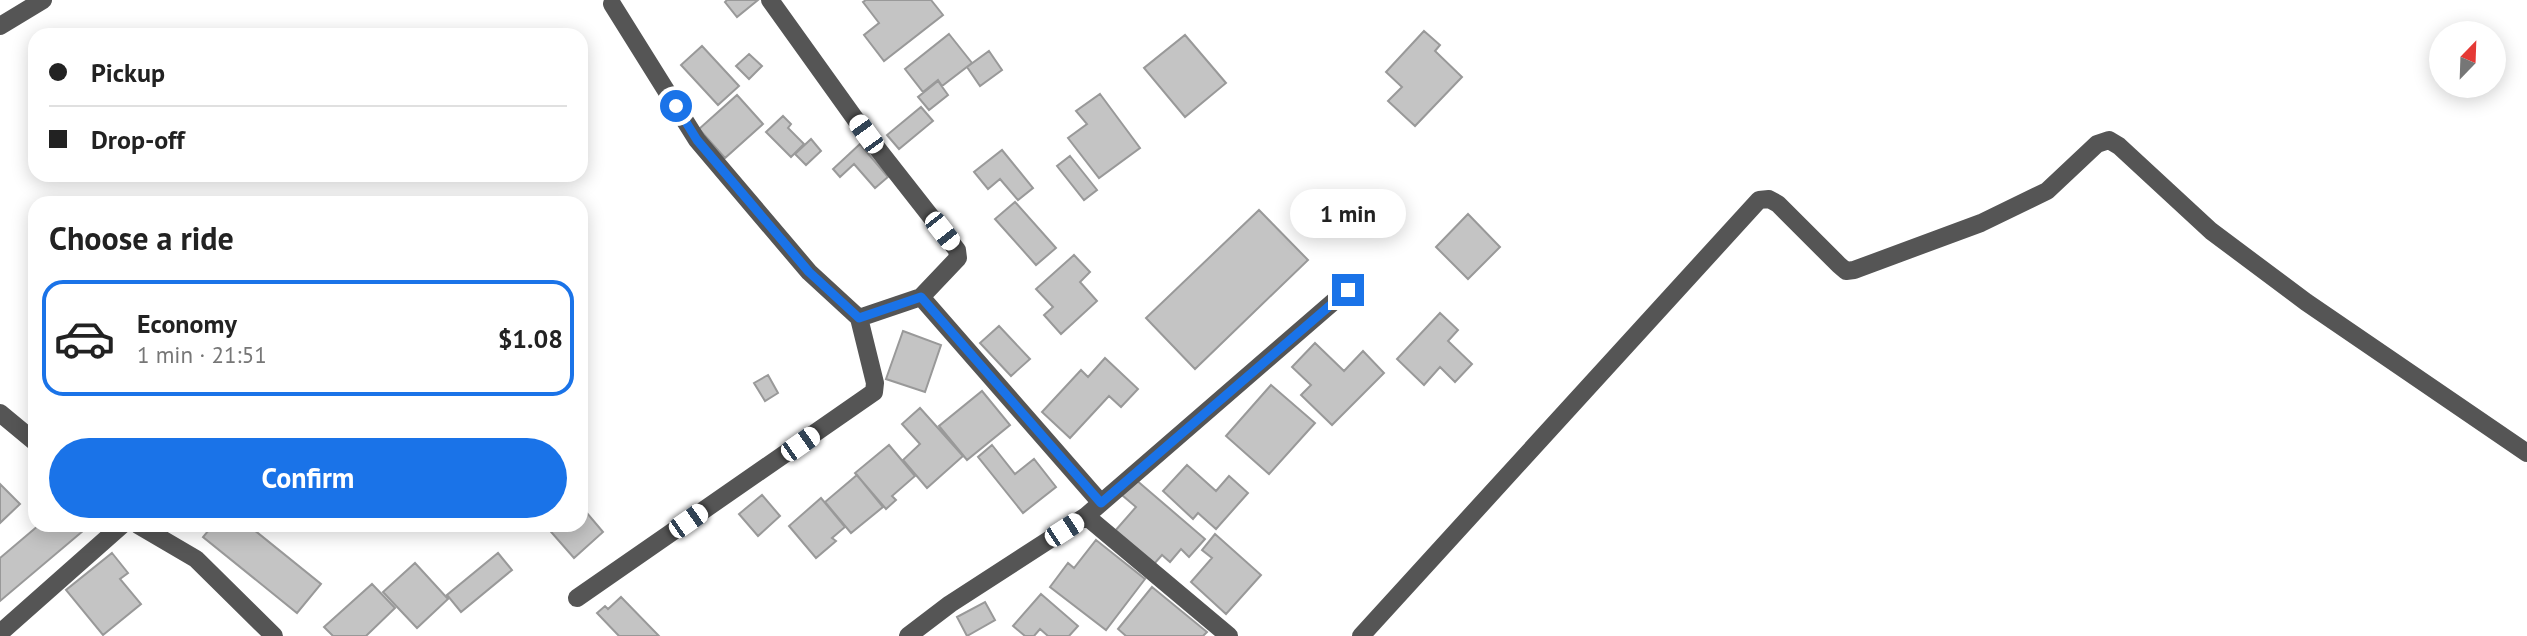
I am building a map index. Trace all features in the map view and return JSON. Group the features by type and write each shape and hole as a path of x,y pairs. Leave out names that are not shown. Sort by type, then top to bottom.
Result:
{"street":[{"path":"0,26 43,0"},
{"path":"770,0 866,134 957,250 958,258 921,297 859,318"},
{"path":"577,598 874,391 876,383 859,318 809,272 697,140 612,4"},
{"path":"1360,636 1759,200 1769,199 1778,204 1839,265 1846,271 1854,270 1981,223 2047,191 2097,144 2109,140 2119,146 2211,231 2285,287 2527,453"},
{"path":"908,636 950,604 1086,516 1348,290"},
{"path":"921,297 1101,503"},
{"path":"0,414 28,436"},
{"path":"1086,516 1229,636"},
{"path":"0,634 114,532"},
{"path":"150,532 196,559 274,636"}],"building":[{"path":"758,0 737,17 725,2"},
{"path":"931,0 943,15 884,61 864,35 879,23 863,2"},
{"path":"1424,31 1440,45 1435,51 1462,77 1415,126 1388,101 1402,87 1386,72"},
{"path":"949,34 972,63 942,86 938,80 923,92 905,69"},
{"path":"1185,35 1226,83 1185,117 1144,68"},
{"path":"702,46 739,86 718,105 681,65"},
{"path":"989,51 1002,70 980,86 967,67"},
{"path":"749,54 762,66 749,79 736,66"},
{"path":"938,81 948,95 929,110 918,97"},
{"path":"1100,94 1140,148 1099,178 1068,138 1087,124 1076,111"},
{"path":"737,95 763,124 725,158 699,129"},
{"path":"921,107 933,121 899,149 887,135"},
{"path":"783,116 791,124 788,128 804,144 791,157 766,132"},
{"path":"811,139 821,151 806,165 795,154"},
{"path":"860,144 888,177 875,188 854,164 840,177 833,169"},
{"path":"1002,150 1033,188 1018,200 1000,179 988,189 974,172"},
{"path":"1070,156 1097,190 1084,200 1057,166"},
{"path":"1015,202 1056,248 1036,265 995,219"},
{"path":"1259,210 1308,260 1195,369 1146,318"},
{"path":"1468,214 1500,247 1468,279 1436,247"},
{"path":"1074,255 1090,272 1080,282 1097,301 1061,334 1044,315 1053,307 1036,289"},
{"path":"1440,313 1458,330 1448,341 1472,364 1455,382 1440,367 1424,385 1397,359"},
{"path":"999,326 1030,359 1011,376 980,343"},
{"path":"903,331 941,345 925,392 886,379"},
{"path":"1315,343 1344,371 1363,351 1384,373 1332,425 1301,395 1311,385 1292,367"},
{"path":"1105,358 1138,389 1121,407 1109,396 1070,438 1042,412 1081,370 1088,377"},
{"path":"768,375 778,393 765,401 754,383"},
{"path":"1271,385 1315,423 1269,474 1226,436"},
{"path":"982,391 1010,425 967,460 939,426"},
{"path":"920,408 963,456 927,488 903,460 920,444 902,424"},
{"path":"889,445 915,476 892,496 896,500 886,509 855,473"},
{"path":"992,445 1015,474 1034,459 1056,487 1023,513 978,457"},
{"path":"1187,465 1216,491 1229,476 1248,493 1216,529 1198,513 1193,519 1163,491"},
{"path":"857,475 883,507 851,533 825,502"},
{"path":"1135,479 1205,539 1189,557 1181,549 1170,562 1162,555 1154,564 1115,531 1136,507 1122,495"},
{"path":"0,484 20,504 0,523"},
{"path":"762,495 780,516 758,536 739,514"},
{"path":"821,498 845,527 832,538 836,541 816,558 789,526"},
{"path":"588,514 603,532 574,558 551,532 588,532"},
{"path":"31,532 82,532 0,601 0,558"},
{"path":"207,532 257,532 321,584 297,613 203,537"},
{"path":"1215,534 1261,575 1226,614 1191,582 1212,558 1202,550"},
{"path":"1096,540 1145,579 1106,630 1050,587 1068,563 1074,568"},
{"path":"112,553 128,573 120,579 141,604 103,635 66,590"},
{"path":"498,553 512,570 461,612 447,595"},
{"path":"415,563 448,599 417,628 383,592"},
{"path":"372,584 395,608 366,636 333,636 324,627"},
{"path":"1152,587 1207,632 1203,636 1126,636 1118,629"},
{"path":"1041,594 1078,626 1069,636 1048,636 1040,629 1034,636 1025,636 1013,626"},
{"path":"621,597 659,636 619,636 597,613 605,606 608,609"},
{"path":"985,602 995,620 967,636 957,617"}],"route":[{"path":"676,106 697,140 809,272 859,318 921,297 1101,503 1348,290"}]}
